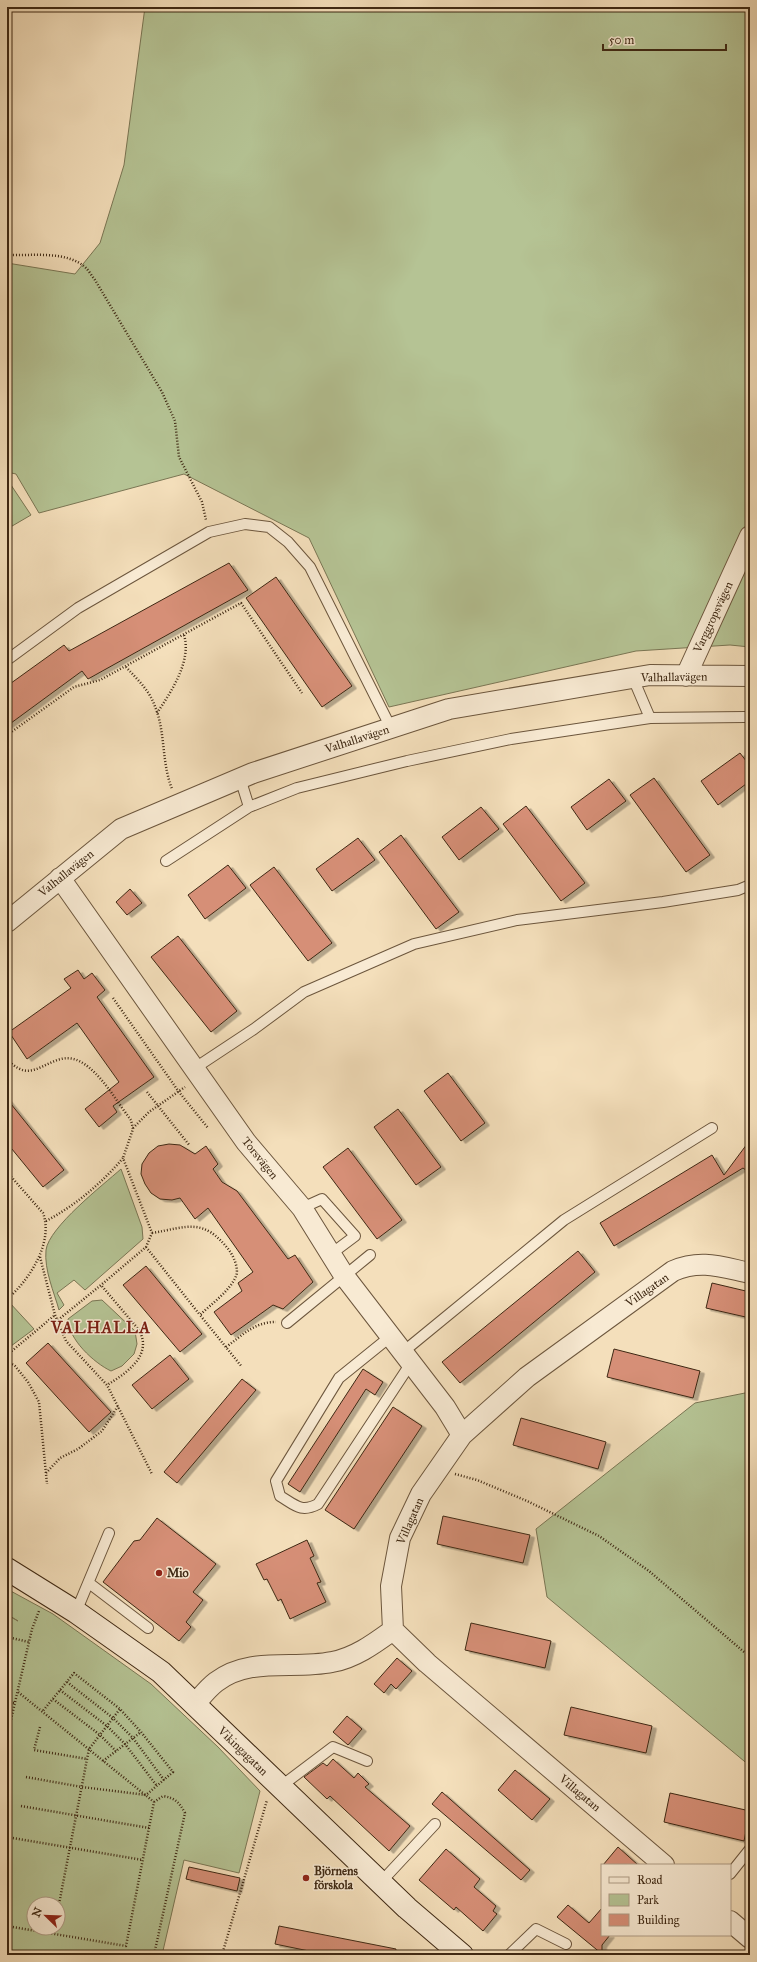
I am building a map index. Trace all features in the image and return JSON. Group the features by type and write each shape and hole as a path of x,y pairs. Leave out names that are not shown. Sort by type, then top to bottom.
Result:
{"street":[{"name":"Varggropsvägen","path":"686,676 750,536"},
{"name":"Valhallavägen","path":"7,922 121,829 240,778 391,728 449,709 650,675 750,676"},
{"name":"Torsvägen","path":"60,878 246,1142 302,1208 345,1277 392,1336 445,1407 462,1435"},
{"name":"Villagatan","path":"663,1864 427,1663 393,1630 391,1586 400,1538 414,1507 437,1470 462,1435 527,1377 673,1271 686,1266 699,1264 750,1273"},
{"name":"Vikingagatan","path":"7,1569 76,1612 161,1672 381,1882 462,1955"},
{"path":"195,1704 216,1682 238,1670 262,1665 317,1665 333,1662 362,1651 393,1630"},
{"path":"731,1922 750,1938"}],"lane":[{"path":"7,660 78,608 209,532 245,524 269,527 288,542 310,567 391,728"},
{"path":"633,678 650,718"},
{"path":"166,861 249,807 297,788 407,761 511,739 650,718 746,717"},
{"path":"240,778 249,807"},
{"path":"198,1072 304,992 414,944 517,920 663,902 738,890 750,885"},
{"path":"392,1336 339,1378 276,1481 280,1496 301,1508 309,1509 318,1504 407,1358 564,1220 712,1128"},
{"path":"302,1208 322,1199 355,1236 331,1254"},
{"path":"287,1323 370,1255"},
{"path":"76,1612 109,1533"},
{"path":"89,1583 148,1628"},
{"path":"277,1783 333,1747 367,1761"},
{"path":"381,1882 435,1824"},
{"path":"731,1873 750,1849"},
{"path":"509,1955 536,1929 566,1944"}],"path":[{"path":"7,255 66,258 76,261 86,268 95,280 162,392 175,421 179,457 202,502 209,532"},
{"path":"7,735 74,687 100,680 126,667 241,603 302,693"},
{"path":"157,713 170,693 184,660 186,642 184,635"},
{"path":"126,667 150,696 157,713 167,775 178,804"},
{"path":"113,998 179,1092 208,1128"},
{"path":"7,1060 21,1070 32,1070 45,1066 58,1059 80,1061 93,1070 130,1120 133,1129"},
{"path":"46,1221 68,1209 112,1172 123,1158 133,1129 157,1106 179,1092 198,1072"},
{"path":"147,1092 190,1146"},
{"path":"58,1320 146,1247 152,1233 123,1158"},
{"path":"7,1172 43,1213 46,1221 40,1257 56,1315 66,1340 107,1385 152,1474"},
{"path":"152,1233 188,1226 202,1228 218,1237 232,1255 236,1266 237,1275 231,1284 200,1315"},
{"path":"146,1247 242,1367"},
{"path":"7,1299 15,1292 40,1257"},
{"path":"101,1285 139,1330 143,1337 143,1349 139,1360 122,1376 107,1385"},
{"path":"7,1355 56,1315"},
{"path":"226,1347 257,1324 264,1322 287,1323"},
{"path":"7,1361 15,1366 28,1382 39,1402 47,1484"},
{"path":"46,1474 60,1458 78,1449 102,1431 118,1406"},
{"path":"437,1470 477,1480 527,1501 599,1536 649,1571 750,1657"},
{"path":"7,1737 29,1642 46,1593"},
{"path":"7,1637 29,1642"},
{"path":"26,1777 82,1787 146,1795 174,1772 120,1709 74,1673 42,1712"},
{"path":"67,1682 113,1718 133,1738 164,1780"},
{"path":"60,1690 107,1726 125,1744 157,1786"},
{"path":"18,1692 154,1802"},
{"path":"53,1699 100,1735 116,1751"},
{"path":"7,1702 15,1704"},
{"path":"61,1896 89,1750 120,1709"},
{"path":"40,1727 34,1750 87,1759"},
{"path":"103,1761 141,1732"},
{"path":"222,1955 277,1783"},
{"path":"7,1926 126,1946 154,1802 163,1796 173,1798 180,1804 185,1813 154,1955"},
{"path":"21,1806 149,1828"},
{"path":"7,1837 143,1860"}],"green space":[{"path":"145,7 750,7 750,647 730,645 636,651 389,707 309,538 184,474 39,513 16,474 7,472 7,263 75,274 100,243 124,165"},
{"path":"7,479 31,515 7,529"},
{"path":"121,1169 142,1227 143,1239 85,1290 74,1280 57,1293 64,1305 59,1310 46,1265 46,1250 49,1241 66,1218"},
{"path":"102,1300 135,1331 137,1344 134,1354 122,1366 111,1371 83,1350 69,1327 68,1319 92,1301"},
{"path":"9,1302 34,1329 7,1349 7,1304"},
{"path":"750,1392 750,1766 547,1597 536,1529 695,1403"},
{"path":"7,1589 53,1614 151,1684 218,1747 260,1791 239,1873 184,1860 162,1955 7,1955 7,1615 18,1621 7,1614"}],"building":[{"path":"229,563 248,590 88,679 82,671 7,726 7,686 64,645 69,651"},
{"path":"276,577 352,686 322,707 246,598"},
{"path":"740,753 750,766 750,781 718,805 701,781"},
{"path":"654,778 710,855 686,872 630,795"},
{"path":"609,779 626,801 587,830 571,807"},
{"path":"526,806 585,883 561,901 503,824"},
{"path":"481,807 499,829 459,860 442,837"},
{"path":"401,835 459,912 436,929 379,852"},
{"path":"358,838 375,860 332,891 316,869"},
{"path":"228,865 246,888 205,919 188,895"},
{"path":"274,867 332,943 308,961 250,885"},
{"path":"130,889 142,903 127,915 116,902"},
{"path":"178,936 237,1011 211,1032 151,957"},
{"path":"78,970 84,979 92,973 105,990 97,997 154,1077 113,1106 117,1112 99,1127 85,1109 119,1082 77,1023 27,1059 9,1032 71,988 64,979"},
{"path":"448,1073 485,1123 461,1141 424,1091"},
{"path":"7,1099 64,1170 43,1187 7,1143"},
{"path":"398,1109 441,1167 416,1185 374,1127"},
{"path":"750,1140 750,1173 743,1168 614,1246 600,1223 712,1155 724,1175"},
{"path":"169,1144 180,1145 195,1154 206,1146 218,1164 213,1169 222,1182 237,1191 288,1259 295,1255 313,1282 283,1309 273,1305 231,1335 214,1312 242,1291 238,1283 253,1272 208,1208 195,1219 180,1198 172,1200 160,1199 151,1193 145,1184 141,1174 142,1164 149,1153 158,1146"},
{"path":"348,1148 402,1220 377,1239 323,1167"},
{"path":"578,1251 595,1272 460,1383 442,1362"},
{"path":"146,1266 202,1334 180,1352 123,1285"},
{"path":"712,1283 750,1292 750,1318 706,1308"},
{"path":"48,1343 111,1412 89,1432 26,1363"},
{"path":"614,1349 700,1371 693,1398 607,1377"},
{"path":"170,1355 189,1379 152,1409 132,1385"},
{"path":"363,1369 383,1382 375,1395 366,1389 300,1492 288,1484"},
{"path":"242,1379 256,1390 177,1483 164,1472"},
{"path":"393,1407 422,1426 354,1529 325,1510"},
{"path":"521,1418 606,1442 598,1469 513,1445"},
{"path":"443,1516 530,1535 523,1563 437,1544"},
{"name":"Mio","path":"157,1518 216,1564 193,1592 203,1600 186,1622 191,1627 179,1641 103,1582 134,1541 140,1540"},
{"path":"307,1540 314,1556 310,1558 321,1582 317,1583 326,1602 290,1619 281,1599 278,1601 267,1579 264,1580 256,1564"},
{"path":"471,1623 551,1641 545,1668 465,1650"},
{"path":"397,1658 412,1671 396,1689 391,1684 384,1693 374,1684"},
{"path":"571,1707 652,1726 646,1753 564,1735"},
{"path":"347,1716 362,1729 348,1745 333,1732"},
{"path":"333,1759 354,1778 358,1773 369,1784 365,1787 410,1826 389,1851 330,1796 327,1799 304,1777 323,1763 327,1766"},
{"path":"515,1770 550,1799 532,1820 498,1790"},
{"path":"442,1792 530,1870 521,1880 432,1804"},
{"path":"670,1793 750,1811 744,1841 664,1822"},
{"path":"618,1847 637,1864 604,1864"},
{"path":"446,1849 480,1879 474,1887 496,1906 493,1911 497,1914 483,1931 456,1907 454,1910 419,1880"},
{"path":"189,1867 240,1878 237,1891 186,1879"},
{"path":"568,1905 589,1923 601,1909 601,1936 609,1936 602,1945 602,1954 557,1917"},
{"path":"279,1926 396,1949 395,1955 309,1955 309,1951 275,1944"}],"place":[{"name":"Mio","path":"159,1573"},
{"name":"Björnens förskola","path":"306,1878"}],"district":[{"name":"VALHALLA","path":"101,1327"}]}
